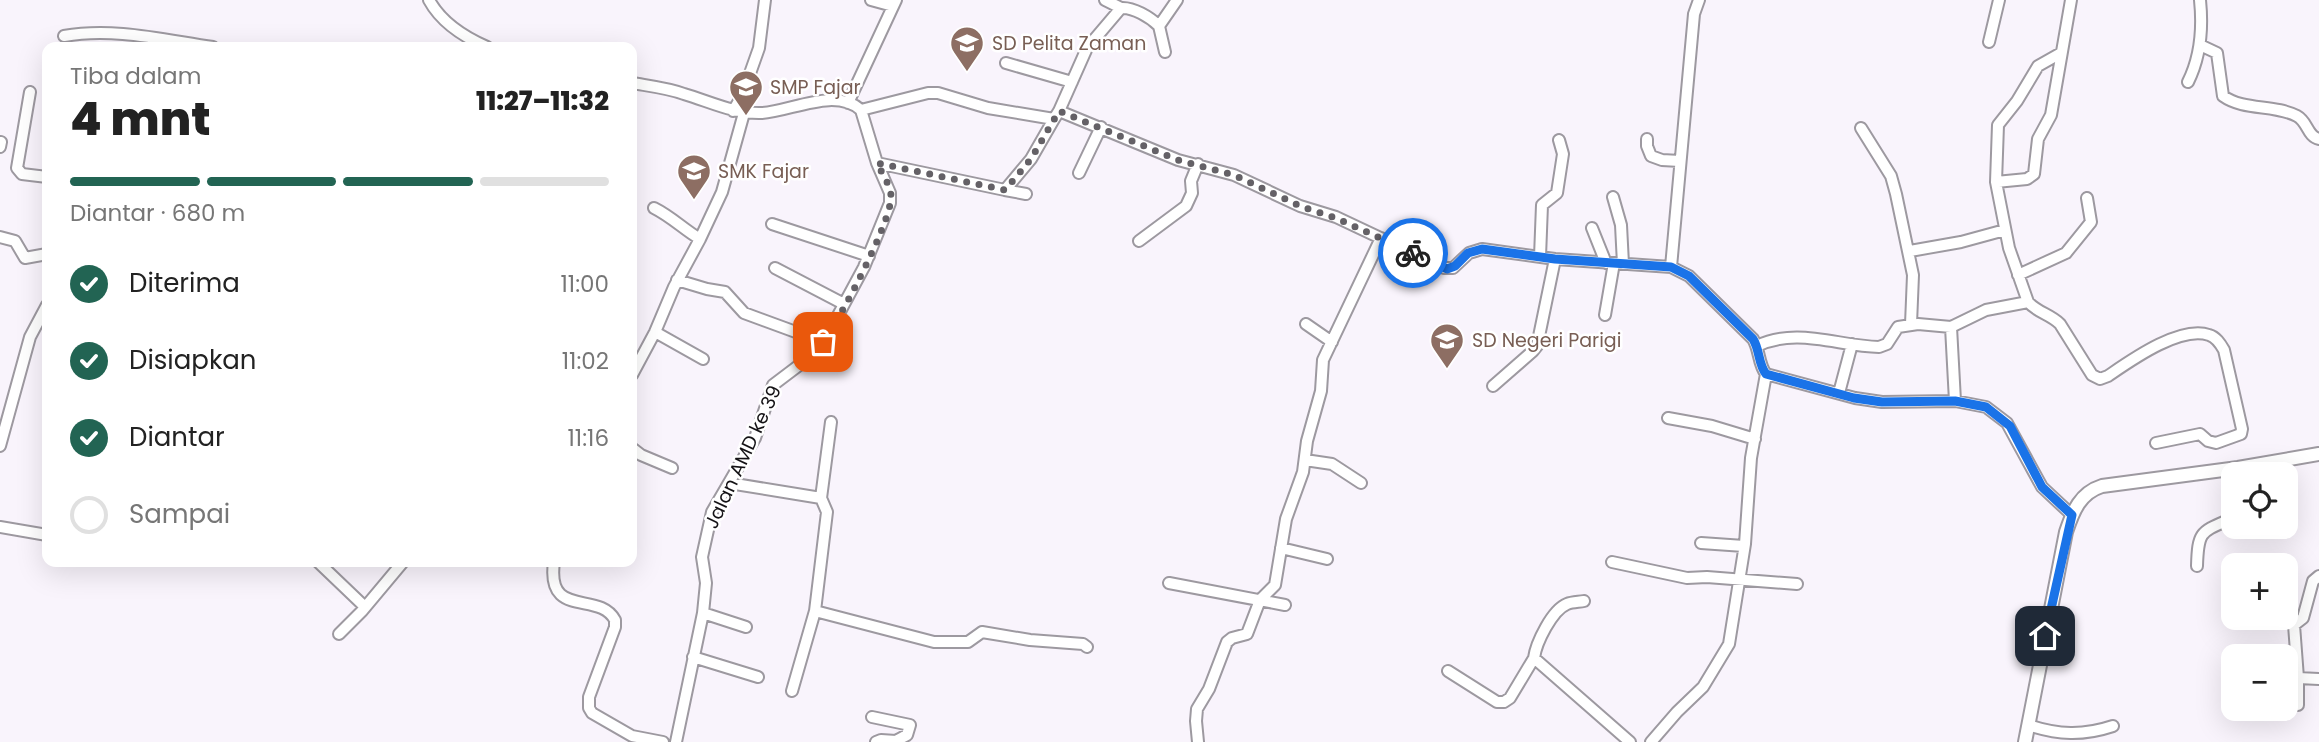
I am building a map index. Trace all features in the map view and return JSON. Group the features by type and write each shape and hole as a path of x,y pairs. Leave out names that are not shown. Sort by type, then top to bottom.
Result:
{"main road":[{"path":"2281,462 2319,454"},
{"path":"2025,742 2055,587 2072,515 2083,496 2102,486 2221,473"}],"street":[{"path":"429,0 441,17 455,29 478,42"},
{"path":"637,366 655,332 677,279 700,239 731,165 742,96 759,48 765,0"},
{"path":"848,103 894,3 871,0"},
{"path":"1105,0 1121,8 1133,10 1159,26 1165,52"},
{"path":"1159,26 1177,0"},
{"path":"1671,267 1694,14 1699,0"},
{"path":"1989,42 1998,0"},
{"path":"1996,182 2027,179 2035,174 2038,139 2051,115 2071,0"},
{"path":"2188,82 2200,45 2200,0"},
{"path":"1005,190 1031,159 1057,115 1092,41 1121,8"},
{"path":"64,36 115,33 178,42"},
{"path":"2200,45 2217,53 2223,96 2232,102 2273,109 2298,117 2311,134 2319,139"},
{"path":"2061,53 2038,66 2017,101 1998,125 1996,182 2005,230 2028,302 2060,324 2092,375 2099,379 2157,345 2179,337 2202,333 2217,339 2224,350 2241,434 2216,443 2208,441 2200,434 2157,443"},
{"path":"1006,63 1072,82"},
{"path":"637,84 682,93 739,112 765,113 833,100 848,103 861,110 928,93 938,93 988,108 1057,115 1101,127 1178,160 1234,175 1444,268 1453,268 1468,253 1482,249 1555,259 1671,267 1689,276 1757,346 1766,374 1751,458 1744,546 1726,652 1703,687 1676,712 1651,742"},
{"path":"30,92 17,168 22,174 42,176"},
{"name":"Jalan AMD ke 39","path":"676,742 704,613 706,583 702,557 706,533 717,502 755,438 773,385 810,357 823,342 869,256 891,198 861,110"},
{"path":"1079,173 1101,127"},
{"path":"1861,128 1891,176 1910,251 1914,294 1911,324"},
{"path":"1647,139 1651,156 1680,161"},
{"path":"1540,257 1542,205 1557,193 1563,151 1559,140"},
{"path":"877,163 1026,194"},
{"path":"1139,240 1186,206 1192,193 1191,181 1198,164"},
{"path":"1605,315 1621,225 1614,197"},
{"path":"2018,275 2066,253 2075,244 2091,222 2087,198"},
{"path":"654,208 672,216 685,230 700,239"},
{"path":"772,224 869,256"},
{"path":"1592,228 1614,263"},
{"path":"1910,251 1961,242 2005,230"},
{"path":"0,237 15,241 25,258 42,255"},
{"path":"1198,742 1197,709 1209,689 1227,642 1247,634 1260,600 1273,589 1287,513 1300,485 1307,441 1321,391 1322,365 1381,238"},
{"path":"1493,386 1536,346 1555,259"},
{"path":"775,268 844,304"},
{"path":"677,279 725,292 744,313 823,342"},
{"path":"1757,346 1775,338 1793,336 1884,346 1898,327 1911,324 1951,327 1986,310 2028,302"},
{"path":"0,446 30,337 42,314"},
{"path":"1307,324 1332,342"},
{"path":"1951,327 1955,401"},
{"path":"655,332 703,359"},
{"path":"1839,393 1852,344"},
{"path":"1766,374 1882,402 1955,401 1986,407 2010,426 2042,487 2072,515"},
{"path":"1668,418 1712,426 1755,439"},
{"path":"792,691 815,611 827,512 821,498 831,422"},
{"path":"637,452 672,468"},
{"path":"1305,460 1332,464 1361,483"},
{"path":"729,483 821,498"},
{"path":"2197,566 2198,541 2203,533 2221,522"},
{"path":"0,527 42,534"},
{"path":"1701,543 1744,546"},
{"path":"1281,548 1328,559"},
{"path":"1612,562 1687,578 1797,584"},
{"path":"323,567 364,606"},
{"path":"339,634 364,606 376,597 397,567"},
{"path":"554,567 554,584 561,595 607,611 615,620 589,697 592,713 632,736 663,742"},
{"path":"2295,644 2294,625 2304,618 2313,581 2319,576"},
{"path":"1169,583 1285,605"},
{"path":"1448,671 1497,702 1504,702 1510,698 1534,658 1544,632 1563,606 1584,601"},
{"path":"815,611 934,642 968,642 982,632 1087,647"},
{"path":"704,613 746,628"},
{"path":"693,657 758,677"},
{"path":"1534,658 1630,742"},
{"path":"2298,678 2319,679"},
{"path":"872,717 910,725 907,735 899,740 876,742"},
{"path":"2028,725 2067,734 2080,734 2112,726"}],"way so far":[{"path":"823,342 864,267 890,203 888,185 877,163 1005,190 1031,159 1059,111 1178,160 1234,175 1413,253"}],"place":[{"name":"SD Pelita Zaman","path":"967,73"},
{"name":"SMP Fajar","path":"746,117"},
{"name":"SMK Fajar","path":"694,201"},
{"name":"SD Negeri Parigi","path":"1447,370"}],"route":[{"path":"1413,253 1447,269 1453,268 1468,253 1482,249 1555,259 1671,267 1689,276 1753,339 1763,372 1766,374 1871,401 1955,401 1982,405 1989,409 2010,426 2042,487 2072,515 2066,532 2045,636"}]}
